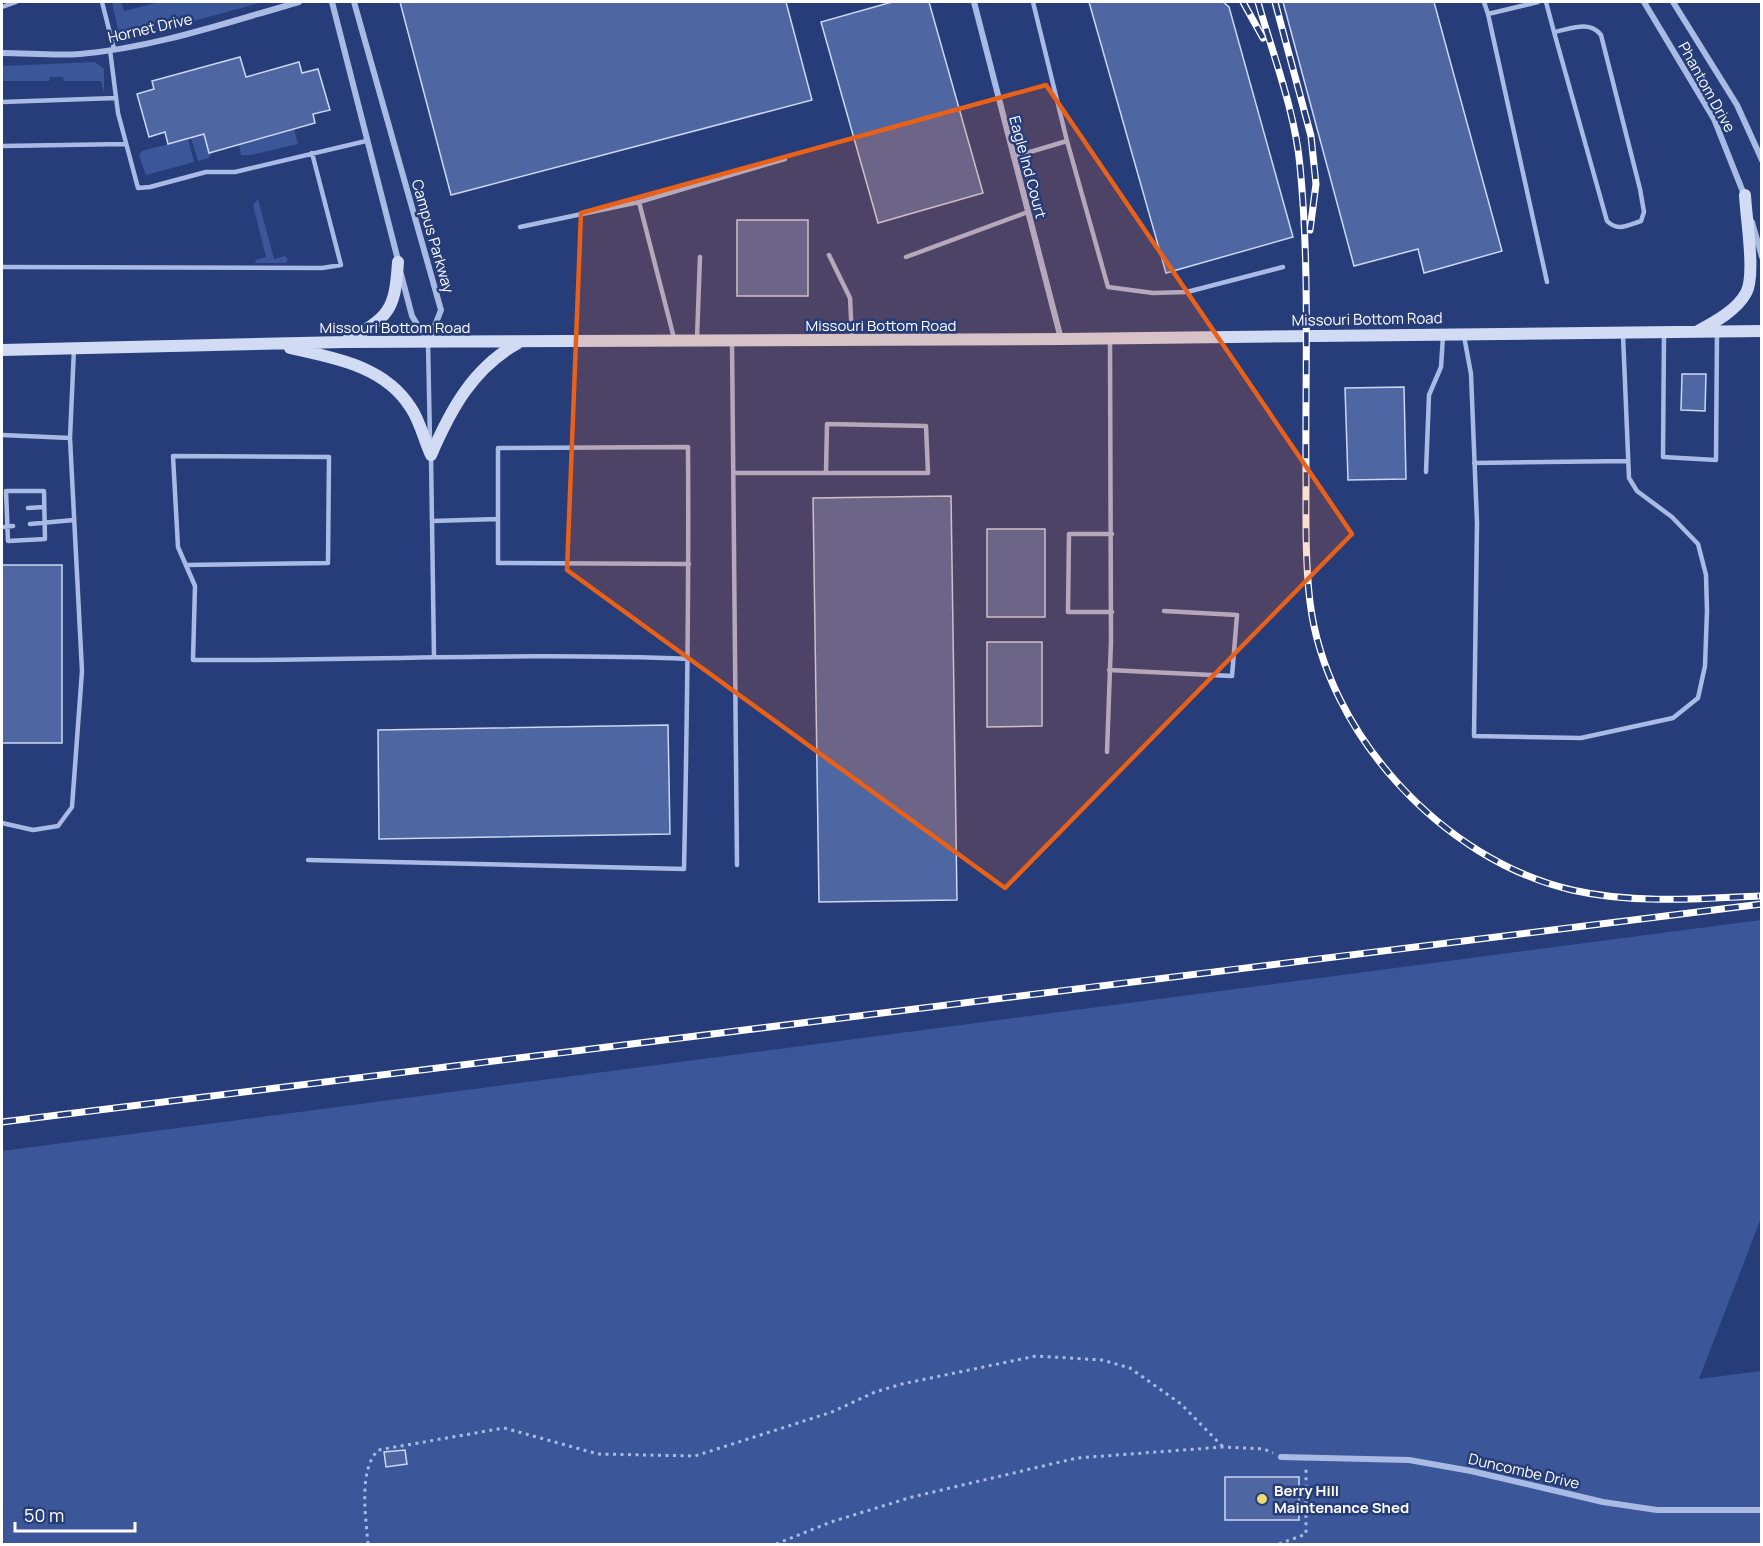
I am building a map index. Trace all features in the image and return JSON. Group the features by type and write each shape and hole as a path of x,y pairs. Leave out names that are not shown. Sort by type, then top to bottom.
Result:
{"street":[{"name":"Hornet Drive","path":"2,53 78,54 112,50 185,34 299,2"},
{"path":"332,2 412,316 428,342"},
{"name":"Campus Parkway","path":"354,2 441,310 428,342"},
{"name":"Eagle Ind Court","path":"974,2 1062,339"},
{"name":"Phantom Drive","path":"1644,2 1714,119 1745,195 1761,257"},
{"name":"Phantom Drive","path":"1673,2 1737,105 1761,160"},
{"path":"1696,332 1730,311 1746,293 1752,272 1745,195"},
{"path":"345,342 371,327 385,314 396,296 398,262"},
{"name":"Missouri Bottom Road","path":"2,350 345,342 1062,339 1761,331"},
{"path":"430,455 449,413 469,383 488,365 520,342"},
{"path":"273,344 365,368 390,381 412,408 430,455"},
{"name":"Duncombe Drive","path":"1281,1457 1408,1460 1471,1471 1603,1502 1657,1510 1761,1510"}],"lane":[{"path":"2,7 15,2"},
{"path":"102,2 112,50 116,98 138,188 206,172 236,172 366,141"},
{"path":"1033,2 1067,141 1108,287 1153,293 1187,292 1283,267"},
{"path":"1484,2 1547,282"},
{"path":"1488,14 1538,2"},
{"path":"1546,2 1554,32 1607,220 1612,226 1620,228 1641,221 1644,212 1640,189 1601,34 1596,28 1588,25 1554,32"},
{"path":"2,102 116,98"},
{"path":"1013,157 1067,141"},
{"path":"2,146 126,144"},
{"path":"2,267 322,268 341,265 312,153"},
{"path":"520,227 639,202 785,159"},
{"path":"639,202 675,341"},
{"path":"906,257 1028,212"},
{"path":"829,255 850,298 853,340"},
{"path":"697,341 700,257"},
{"path":"1464,333 1471,374 1477,523 1474,736 1581,738 1673,718 1698,698 1705,666 1707,575 1698,544 1672,517 1637,491 1629,478 1623,332"},
{"path":"1664,332 1663,457 1716,460 1717,332"},
{"path":"1426,472 1429,395 1441,367 1443,334"},
{"path":"1107,752 1112,612 1110,338"},
{"path":"732,341 737,865"},
{"path":"428,342 434,656"},
{"path":"2,823 33,830 57,826 72,807 82,670 70,438 74,347"},
{"path":"734,473 826,473 928,473 926,426 827,424 826,473"},
{"path":"2,435 70,438"},
{"path":"308,860 684,869 689,659 689,564 688,447 498,448 498,563 689,564"},
{"path":"186,565 328,563 329,457 173,456 178,547 195,586 193,660 434,656 689,659"},
{"path":"1474,463 1628,461"},
{"path":"6,491 44,491 44,507 45,539 8,541 4,527 9,508 6,491"},
{"path":"28,508 44,507"},
{"path":"432,520 498,519"},
{"path":"30,524 74,520"},
{"path":"4,527 13,526"},
{"path":"1112,534 1069,534 1068,601 1068,612 1112,612"},
{"path":"1109,670 1232,676 1237,615 1164,611"}],"path":[{"path":"368,1545 367,1485 369,1467 378,1450 504,1428 598,1454 695,1456 832,1413 875,1392 902,1384 1036,1356 1102,1360 1130,1368 1181,1404 1223,1447"},
{"path":"776,1545 831,1522 912,1497 1066,1460 1223,1447 1264,1449 1306,1469 1306,1534 1279,1545"}],"highlighted area":[{"path":"1046,85 1352,534 1005,888 567,570 581,213"}],"shaded area":[{"path":"112,2 121,2 124,11 160,2 263,2 182,24 126,36 118,30"},
{"path":"95,62 104,69 104,92 101,81 64,81 63,77 50,77 49,81 2,81 2,66"},
{"path":"294,129 298,144 251,155 241,155 239,145"},
{"path":"204,134 213,151 209,158 198,161 191,138"},
{"path":"188,139 194,162 146,175 139,155 142,151"},
{"path":"258,199 274,259 285,256 288,259 286,263 255,263 256,260 266,257 253,205"},
{"path":"1761,920 1761,1218 1699,1379 1761,1371 1761,1544 2,1544 2,1151"}],"building":[{"path":"400,2 786,2 812,100 451,195"},
{"path":"892,2 929,2 983,193 878,223 821,22"},
{"path":"1089,2 1223,2 1229,7 1293,237 1166,273"},
{"path":"1283,2 1434,2 1502,251 1424,273 1418,249 1354,266"},
{"path":"240,57 246,77 299,62 302,73 318,69 330,110 313,114 315,123 209,153 204,134 168,144 165,132 149,137 137,94 154,89 152,81"},
{"path":"737,220 808,220 808,296 737,296"},
{"path":"1682,374 1706,374 1705,411 1681,410"},
{"path":"1404,387 1406,479 1348,480 1345,388"},
{"path":"951,496 957,900 819,902 813,498"},
{"path":"987,529 1045,529 1045,617 987,617"},
{"path":"2,565 62,565 62,743 2,743"},
{"path":"987,642 1042,642 1042,726 987,727"},
{"path":"668,725 670,834 379,839 378,730"},
{"path":"405,1450 407,1464 386,1467 384,1452"},
{"name":"Berry Hill Maintenance Shed","path":"1225,1477 1299,1477 1299,1520 1225,1520"}],"railway":[{"path":"1243,2 1263,38"},
{"path":"1258,2 1288,104 1300,166 1306,281 1308,586 1321,651 1340,698 1366,743 1399,784 1437,820 1479,851 1524,874 1572,890 1618,897 1666,899 1759,896"},
{"path":"1275,2 1311,136 1316,184 1310,230"},
{"path":"2,1122 1762,904"}],"place":[{"name":"Berry Hill Maintenance Shed","path":"1262,1499"}]}
